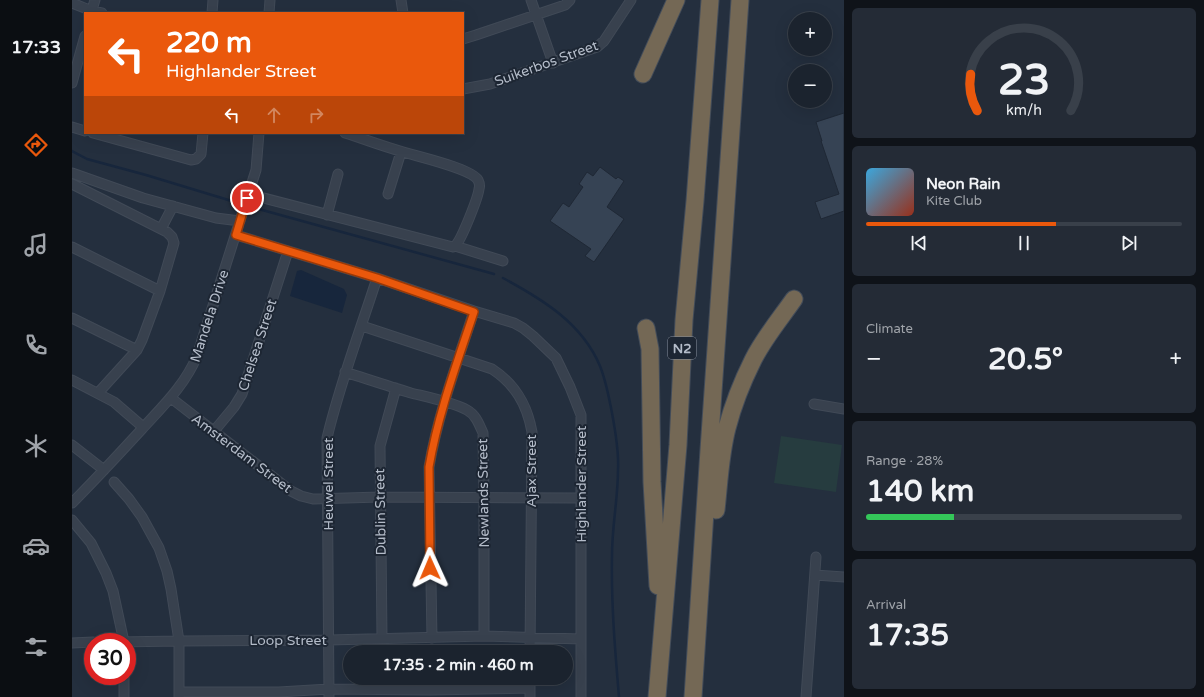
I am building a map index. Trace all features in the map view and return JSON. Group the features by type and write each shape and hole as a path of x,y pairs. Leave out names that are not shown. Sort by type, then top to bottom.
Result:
{"highway":[{"path":"643,74 676,0"},
{"name":"N2","path":"657,697 678,446 684,320 695,202 710,0"},
{"name":"N2","path":"693,697 740,0"},
{"path":"693,697 727,429 739,391 753,359 794,299"},
{"path":"646,328 650,358 652,482 662,650"}],"street":[{"path":"72,3 92,12 95,0"},
{"path":"212,12 213,0"},
{"path":"269,12 270,0"},
{"path":"401,0 403,12"},
{"path":"532,0 553,63"},
{"path":"464,39 565,5 570,0"},
{"name":"Suikerbos Street","path":"464,89 490,84 553,63 601,44 631,0"},
{"path":"72,83 78,68 84,41"},
{"path":"72,127 84,131"},
{"path":"97,134 191,160 196,159 201,154 203,134"},
{"name":"Mandela Drive","path":"72,503 171,398 188,376 197,356 256,170 259,134"},
{"path":"348,134 443,164 471,174 477,179 480,187 478,194 458,244 455,246"},
{"path":"388,194 401,152"},
{"path":"72,172 143,198 216,218 240,218"},
{"path":"327,215 338,174"},
{"path":"72,184 161,229 171,235 174,243 160,291 146,331 137,350 98,393"},
{"path":"88,192 102,184"},
{"path":"247,196 449,246 455,246 503,261"},
{"path":"161,229 173,206"},
{"name":"Highlander Street","path":"236,235 377,278 474,312 514,323 523,328 556,358 568,381 581,415 581,697"},
{"path":"72,247 160,291"},
{"name":"Chelsea Street","path":"214,431 234,407 242,394 288,251"},
{"name":"Heuwel Street","path":"329,693 327,438 345,372 362,326 377,278"},
{"path":"432,638 429,467 444,402 474,312"},
{"path":"72,318 137,350"},
{"name":"Ajax Street","path":"362,326 492,368 512,385 522,401 532,432 530,645"},
{"name":"Newlands Street","path":"345,372 467,410 480,424 483,433 484,636"},
{"path":"72,380 114,402 143,427"},
{"name":"Dublin Street","path":"382,638 380,446 396,388"},
{"name":"Amsterdam Street","path":"171,398 291,491 301,496 313,499 380,497 581,498"},
{"path":"814,404 844,408"},
{"path":"72,445 104,470"},
{"path":"114,482 142,517 159,548 167,571 179,641 179,694 530,693"},
{"path":"72,520 91,543 106,573 113,591 122,633"},
{"path":"806,697 816,557"},
{"path":"815,575 844,577"},
{"name":"Loop Street","path":"136,642 329,640 484,636 581,639"},
{"path":"72,643 84,642"},
{"path":"124,685 124,697"}],"green space":[{"path":"781,436 842,445 836,492 774,483"}],"water":[{"path":"301,270 344,289 347,295 342,313 290,296 297,271"}],"building":[{"path":"844,113 844,211 821,219 815,202 839,194 816,122"},
{"path":"600,167 616,179 618,177 624,181 607,207 624,219 594,262 585,256 591,249 550,221 563,203 569,207 583,187 579,184 587,172 593,176"}],"waterway":[{"path":"72,151 87,159 235,202"},
{"path":"255,208 494,274"},
{"path":"503,278 546,304 572,325 583,337 592,351 600,366 606,383 618,456 618,481 612,544 612,590 619,697"}],"route":[{"path":"247,198 236,235 377,278 474,312 444,402 429,467 430,568"}]}
